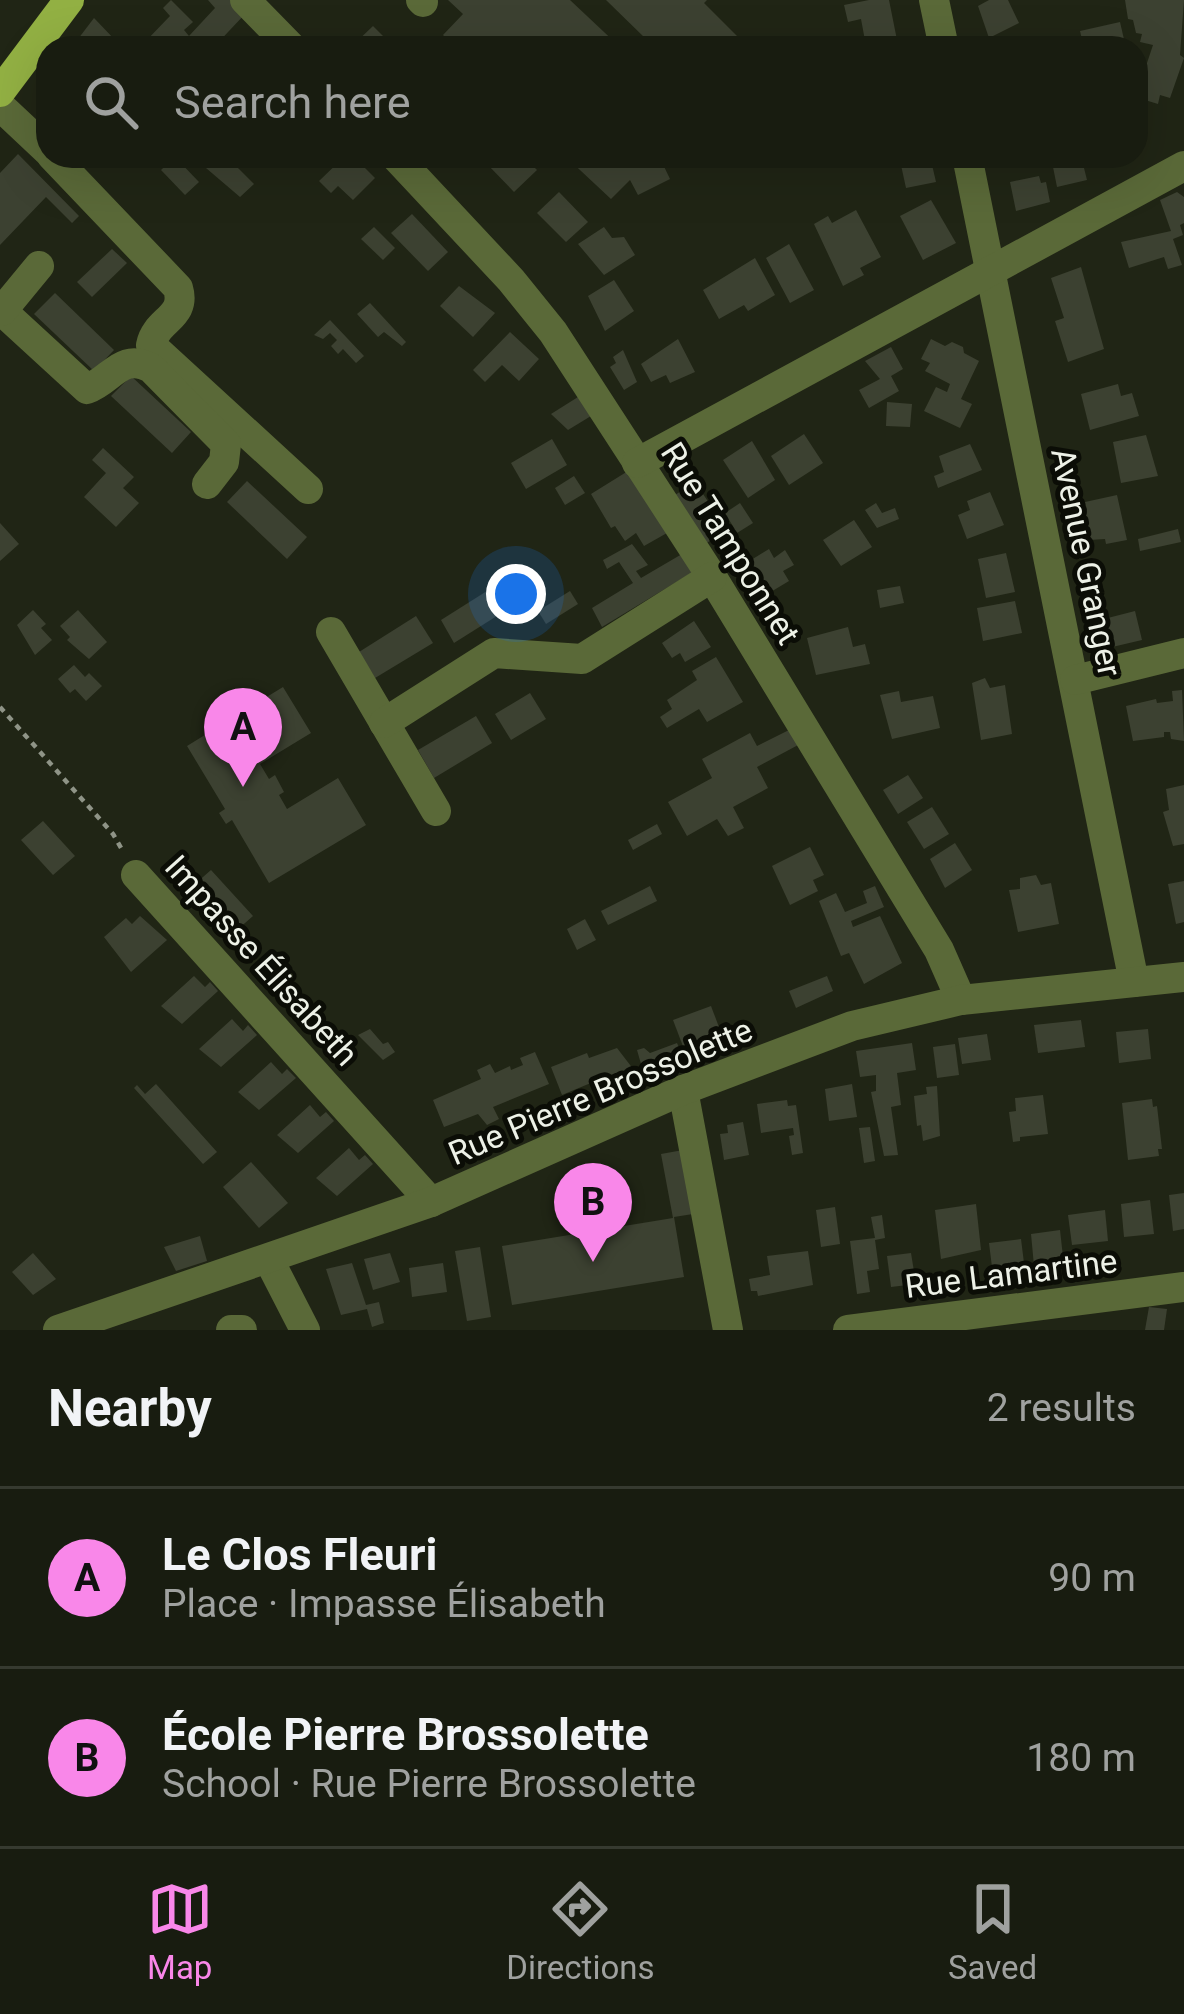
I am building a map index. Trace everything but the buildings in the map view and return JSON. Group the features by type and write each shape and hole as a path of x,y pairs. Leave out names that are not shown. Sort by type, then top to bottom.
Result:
{"main road":[{"path":"42,36 69,0"},
{"path":"0,92 36,44"}],"street":[{"path":"245,0 280,36"},
{"path":"934,0 942,36"},
{"path":"0,106 36,141"},
{"path":"637,463 1184,166"},
{"path":"63,168 178,288 182,302 178,311 153,334 152,345 308,489"},
{"name":"Rue Tamponnet","path":"405,168 536,308 712,577 939,950 961,1000"},
{"name":"Avenue Granger","path":"970,168 1134,982"},
{"path":"39,266 1,310 88,389 126,363 151,368 226,445 224,462 207,484"},
{"path":"384,724 494,653 582,659 712,577"},
{"path":"331,632 436,811"},
{"path":"1075,680 1184,652"},
{"name":"Impasse Élisabeth","path":"136,875 431,1202"},
{"name":"Rue Pierre Brossolette","path":"58,1330 431,1202 683,1090 852,1026 961,1000 1184,977"},
{"path":"683,1090 728,1330"},
{"path":"269,1259 305,1330"},
{"name":"Rue Lamartine","path":"848,1330 1184,1287"},
{"path":"231,1330 242,1330"}],"path":[{"name":"Impasse Élisabeth","path":"0,707 113,834 136,875"}],"place":[{"name":"Le Clos Fleuri","path":"243,787"},
{"name":"École Pierre Brossolette","path":"593,1262"}]}
